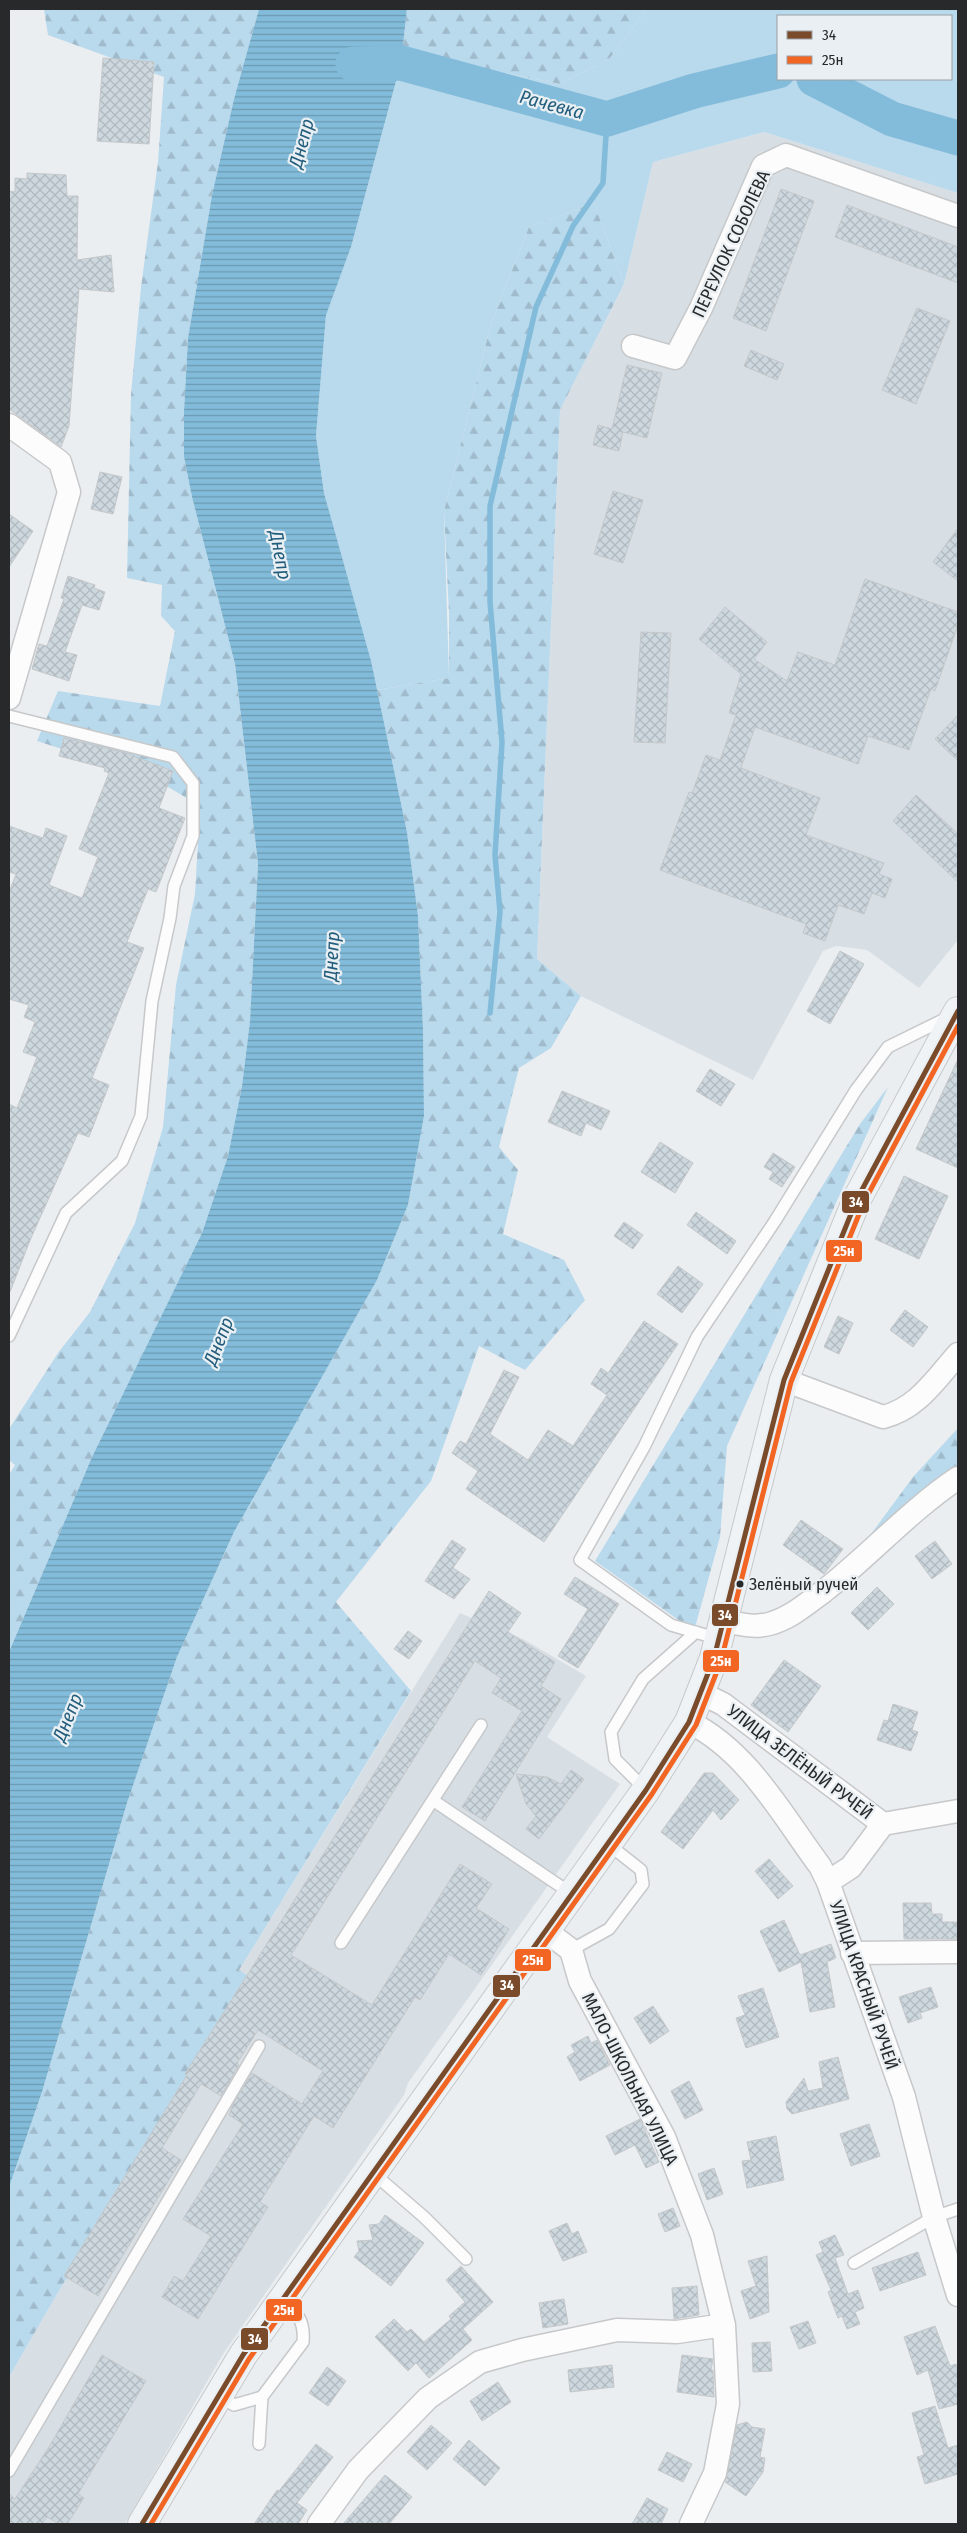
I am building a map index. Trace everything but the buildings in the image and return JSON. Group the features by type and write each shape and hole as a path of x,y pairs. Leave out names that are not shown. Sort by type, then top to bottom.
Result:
{"main road":[{"path":"142,2524 218,2395 282,2299 608,1844 646,1790 689,1722 701,1693 713,1631 784,1380 857,1198 958,1012"}],"street":[{"name":"ПЕРЕУЛОК СОБОЛЕВА","path":"633,346 675,358 701,308 763,166 786,156 958,216"},
{"path":"9,424 60,462 69,492 9,698"},
{"path":"784,1380 883,1417 899,1413 916,1401 958,1354"},
{"path":"713,1631 767,1625 790,1617 844,1575 939,1491 958,1480"},
{"name":"УЛИЦА ЗЕЛЁНЫЙ РУЧЕЙ","path":"701,1693 723,1704 883,1824 958,1811"},
{"name":"УЛИЦА КРАСНЫЙ РУЧЕЙ","path":"689,1722 711,1733 747,1766 820,1866 828,1882 904,2097 934,2217 958,2296"},
{"path":"828,1882 851,1867 883,1824"},
{"path":"546,1931 571,1950"},
{"name":"МАЛО-ШКОЛЬНАЯ УЛИЦА","path":"571,1950 580,1980 664,2138 702,2235 724,2324 728,2404 715,2473 691,2524"},
{"path":"852,1953 958,1952"},
{"path":"319,2524 358,2470 428,2398 480,2362 522,2350 617,2330 677,2332 724,2324"}],"lane":[{"path":"9,716 173,757 193,784 193,836 174,886 170,918 152,1001 141,1116 122,1161 66,1214 9,1336"},
{"path":"713,1631 670,1625 580,1560 644,1447 696,1337 775,1221 856,1090 888,1047 958,1012"},
{"path":"646,1790 614,1758 611,1732 643,1679 713,1631"},
{"path":"342,1943 481,1725"},
{"path":"434,1801 572,1894"},
{"path":"571,1950 609,1929 643,1884 641,1870 608,1844"},
{"path":"9,2471 259,2046"},
{"path":"372,2172 424,2217 466,2259"},
{"path":"854,2263 934,2217 958,2209"},
{"path":"259,2444 262,2397 303,2342 304,2332 298,2313 282,2299"},
{"path":"218,2395 234,2405 262,2397"}],"shaded area":[{"path":"764,132 958,193 958,940 919,988 867,950 836,946 823,951 753,1080 581,996 537,959 560,410 624,284 653,162"},
{"path":"460,1613 523,1639 586,1676 547,1737 620,1784 408,2083 404,2095 223,2354 125,2524 9,2524 9,2377 63,2284 253,1979 239,1970"}],"green space":[{"path":"44,9 259,9 234,99 212,195 188,338 184,411 184,457 192,497 235,664 258,864 250,1021 242,1086 228,1156 202,1233 92,1457 9,1652 9,1475 15,1465 9,1460 9,1429 58,1353 90,1312 135,1223 163,1127 176,985 195,894 200,806 153,778 37,741 58,691 160,706 175,631 161,616 162,585 127,578 131,394 141,287 158,162 164,77 48,35"},
{"path":"407,9 647,9 610,58 560,84 458,64 401,63"},
{"path":"647,9 958,9 958,193 764,132 653,162 624,284 594,203 529,227 491,324 444,511 449,678 377,690 324,493 316,436 326,314 351,247 401,63 458,64 560,84 610,58"},
{"path":"594,203 624,284 560,410 537,959 581,996 551,1048 519,1068 499,1147 518,1170 503,1234 564,1260 585,1300 525,1370 479,1346 431,1481 336,1602 411,1691 239,1970 253,1979 154,2149 63,2284 9,2377 9,2187 42,2092 127,1803 177,1657 234,1532 377,1280 408,1205 424,1116 423,1029 418,917 407,832 377,690 449,678 449,614 444,511 491,324 529,227"},
{"path":"888,1087 727,1446 720,1537 694,1631 595,1561 860,1124"},
{"path":"958,1428 958,1471 860,1549 913,1477"}],"water":[{"name":"Днепр","path":"259,9 407,9 401,63 351,247 326,315 316,436 324,493 371,661 407,832 418,916 423,1029 424,1116 408,1205 377,1280 234,1532 177,1657 127,1803 42,2092 9,2187 9,1652 92,1457 202,1233 228,1156 242,1086 250,1021 258,864 235,664 192,497 184,457 184,411 188,338 212,195 234,99"}],"waterway":[{"name":"Рачевка","path":"353,64 401,63 607,119 694,91 777,71"},
{"name":"Рачевка","path":"816,80 892,119 958,138"},
{"path":"490,1013 500,912 495,855 502,742 490,602 490,506 536,307 573,226 603,183 607,119"}],"transit line":[{"name":"34","path":"142,2524 243,2355 646,1790 689,1722 714,1658 784,1380 857,1199 958,1011"},
{"name":"25н","path":"151,2524 249,2359 652,1794 696,1725 721,1661 791,1382 864,1202 958,1026"}],"place":[{"name":"Зелёный ручей","path":"740,1584"}]}
